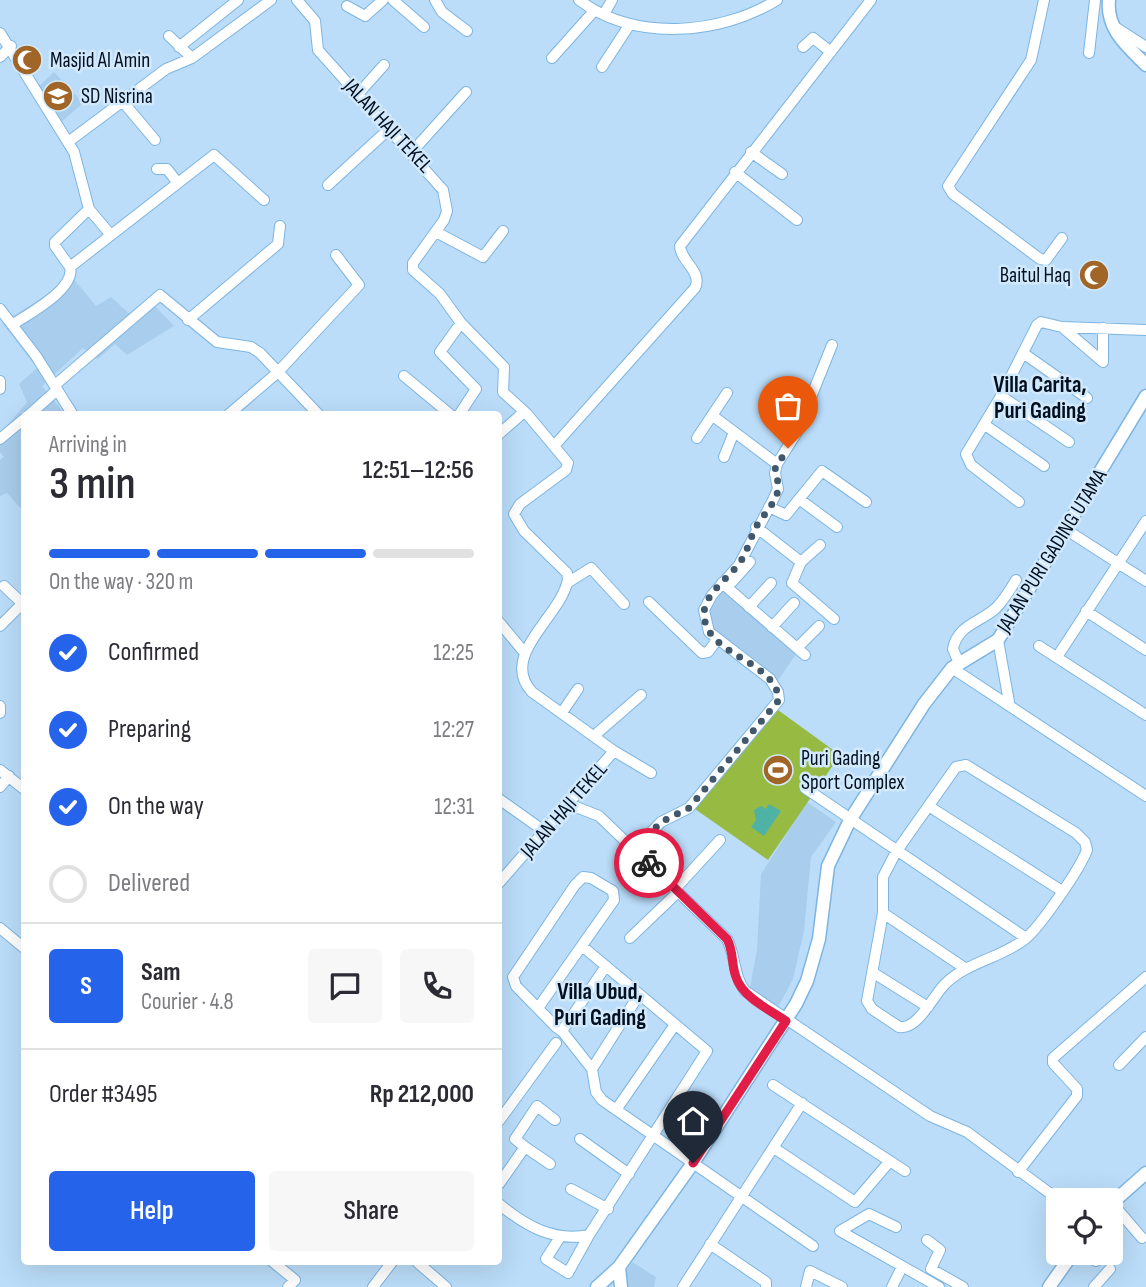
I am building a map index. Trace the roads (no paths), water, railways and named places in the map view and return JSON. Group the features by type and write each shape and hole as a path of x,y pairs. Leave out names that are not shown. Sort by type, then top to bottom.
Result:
{"street":[{"path":"179,47 238,0"},
{"path":"68,142 166,69 192,58 271,0"},
{"name":"JALAN HAJI TEKEL","path":"297,0 315,21 318,50 443,190 447,211 412,268 440,294 461,323 504,366 501,387 554,446 568,467 520,504 514,514 524,531 567,573 567,583"},
{"path":"346,6 365,16 383,0"},
{"path":"393,0 424,27"},
{"path":"435,0 442,12 467,31"},
{"path":"579,0 599,13 630,24 698,29 744,18 777,0"},
{"path":"552,58 612,0"},
{"path":"554,446 695,288 696,275 681,253 680,246 871,0"},
{"path":"1044,0 1031,60 948,186 953,194 1040,259 1046,260 1062,238"},
{"path":"1089,53 1095,0"},
{"path":"1109,0 1112,25 1121,39 1146,65"},
{"path":"601,67 630,24"},
{"path":"1112,25 1146,47"},
{"path":"0,33 11,46 74,152 89,209 110,234"},
{"path":"169,36 192,58"},
{"path":"803,47 813,37 831,52"},
{"path":"0,57 11,46"},
{"path":"358,94 384,65"},
{"path":"411,153 466,92"},
{"path":"123,102 155,141"},
{"path":"328,185 389,129"},
{"path":"751,152 782,174"},
{"path":"70,267 177,182 217,156 264,200"},
{"path":"157,169 167,169 177,182"},
{"path":"735,172 797,220"},
{"path":"12,324 59,291 72,273 55,242 89,209"},
{"path":"188,320 278,244 280,226"},
{"path":"436,232 483,257 503,231"},
{"path":"233,411 277,373 359,285 336,255"},
{"path":"33,411 158,295 217,342 251,347 315,411"},
{"path":"0,309 71,411"},
{"path":"461,323 440,352 476,389 462,411"},
{"path":"1019,502 966,458 1038,323 1062,327 1144,331"},
{"path":"1062,327 1103,362 1103,328"},
{"path":"635,849 661,822 689,808 779,700 778,692 770,679 717,640 705,621 704,610 745,555 756,527 778,489 775,472 777,464 797,432 832,345"},
{"path":"1023,353 1087,398"},
{"path":"404,376 446,411"},
{"path":"0,381 0,389"},
{"path":"697,438 727,393"},
{"path":"1001,396 1069,442"},
{"name":"JALAN PURI GADING UTAMA","path":"597,1287 619,1267 693,1163 786,1021 807,981 819,939 828,866 850,820 924,704 956,666 998,640 1146,396"},
{"path":"502,432 524,412"},
{"path":"713,416 777,464"},
{"path":"0,439 21,421"},
{"path":"985,425 1044,466"},
{"path":"724,457 734,432"},
{"path":"769,507 785,515 822,471 866,502"},
{"path":"799,499 837,527"},
{"path":"1056,657 1146,521"},
{"path":"756,527 801,562"},
{"path":"1065,528 1146,581"},
{"path":"820,545 801,562 801,567 791,579 792,583 834,619"},
{"path":"724,586 750,562"},
{"path":"502,626 524,652 546,624 567,583 591,568 624,604"},
{"path":"1016,580 996,607 965,627 957,638 953,649 956,666 1146,796"},
{"path":"748,607 771,583"},
{"path":"4,586 21,600"},
{"path":"724,586 801,652 818,626"},
{"path":"649,602 702,653 708,652 717,640"},
{"path":"772,627 794,603"},
{"path":"0,626 21,606"},
{"path":"1086,611 1146,650"},
{"path":"998,640 1009,702"},
{"path":"1039,646 1146,715"},
{"name":"JALAN HAJI TEKEL","path":"502,880 566,803 605,765 614,751 524,683 521,662 524,652"},
{"path":"563,712 578,689"},
{"path":"595,735 640,695"},
{"path":"0,706 0,713"},
{"path":"614,751 651,773"},
{"path":"966,765 1082,837 1087,850 1062,891 1026,938 966,969 944,985 928,1007 909,1025 899,1027 869,1005 883,913 883,877 896,852 930,807 956,767 966,765"},
{"path":"0,787 5,773 21,786"},
{"path":"806,788 896,852 1026,938"},
{"path":"502,801 544,831"},
{"path":"566,803 599,816 727,939 733,954 735,975 745,991 930,1116 967,1132 1046,1191"},
{"path":"930,807 1062,891"},
{"path":"630,938 677,890 720,840"},
{"path":"538,1008 614,896 608,887 586,876 575,885 513,976 516,986 538,1008 562,1031 592,1069 596,1091 616,1110 654,1139 813,1246"},
{"path":"883,913 966,969"},
{"path":"0,928 21,946"},
{"path":"560,1237 546,1259 568,1273 589,1235 654,1139 706,1051 582,946"},
{"path":"562,1031 606,966"},
{"path":"872,972 928,1007"},
{"path":"1018,1172 1077,1096 1077,1089 1054,1063 1053,1058 1146,977"},
{"path":"592,1069 638,996"},
{"path":"616,1110 674,1026"},
{"path":"1119,1065 1146,1037"},
{"path":"502,1114 556,1044"},
{"path":"773,1085 905,1171"},
{"path":"683,1287 802,1103"},
{"path":"550,1164 515,1139 537,1106 555,1120"},
{"path":"580,1139 629,1174"},
{"path":"502,1180 525,1147"},
{"path":"775,1148 855,1202 890,1161"},
{"path":"1123,1193 1146,1173"},
{"path":"571,1189 608,1209"},
{"path":"502,1206 546,1234 560,1237 589,1235"},
{"path":"896,1227 869,1214 840,1231 939,1287"},
{"path":"1123,1216 1142,1238"},
{"path":"927,1240 940,1250 931,1269 964,1287"},
{"path":"710,1244 766,1282 766,1287"},
{"path":"277,1265 295,1280 288,1287"},
{"path":"373,1287 390,1265"},
{"path":"420,1265 446,1287"},
{"path":"1056,1284 1066,1265"},
{"path":"619,1267 621,1287"},
{"path":"892,1287 902,1267"},
{"path":"1094,1287 1110,1269"},
{"path":"806,1287 810,1271 842,1287"}],"place":[{"name":"Masjid Al Amin","path":"27,60"},
{"name":"SD Nisrina","path":"58,96"},
{"name":"Baitul Haq","path":"1094,275"},
{"name":"Puri Gading Sport Complex","path":"778,770"}],"district":[{"name":"Villa Carita, Puri Gading","path":"1040,398"},
{"name":"Villa Ubud, Puri Gading","path":"600,1005"}]}
